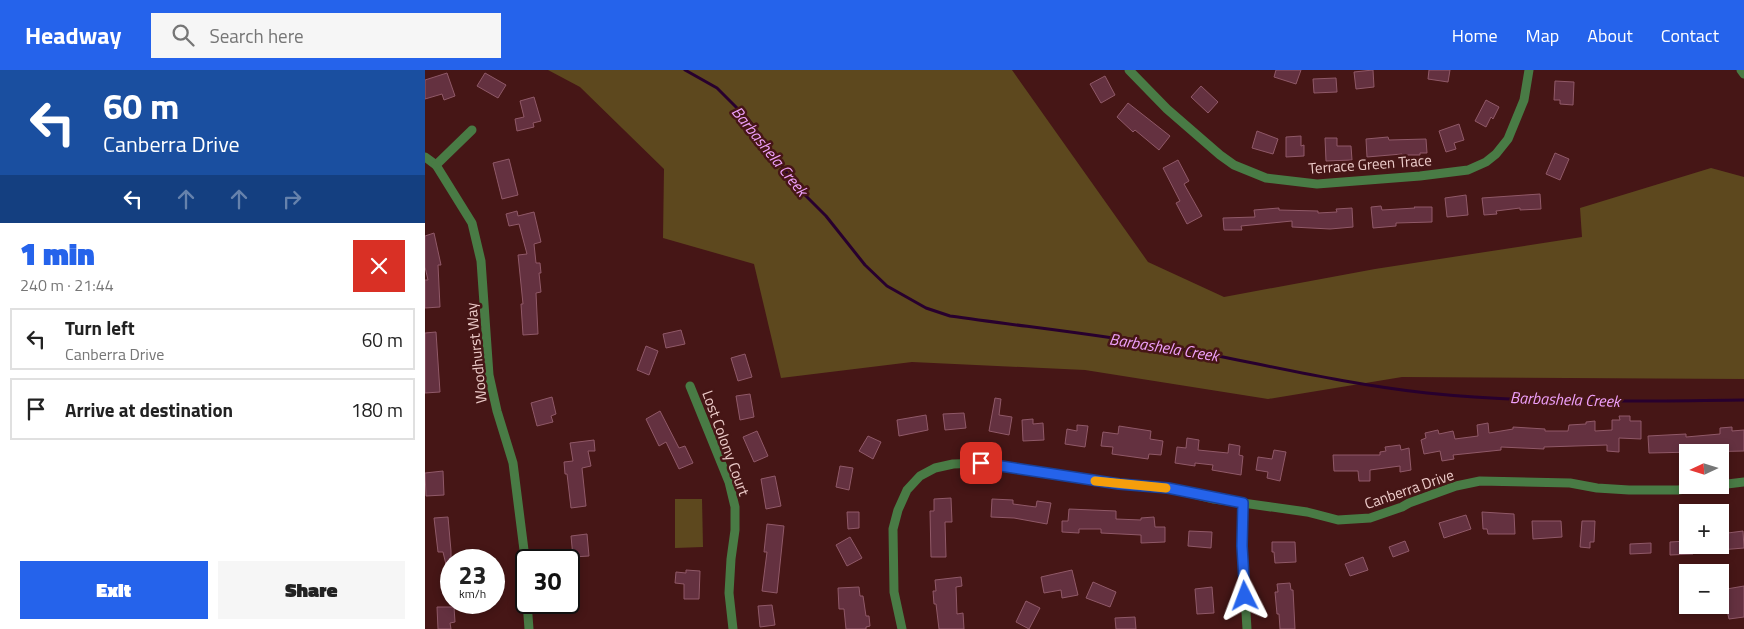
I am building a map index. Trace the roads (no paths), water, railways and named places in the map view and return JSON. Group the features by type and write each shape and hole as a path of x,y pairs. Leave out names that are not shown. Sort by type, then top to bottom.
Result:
{"street":[{"name":"Terrace Green Trace","path":"1129,70 1167,109 1220,155 1266,178 1317,184 1430,175 1468,170 1486,162 1496,154 1507,139 1524,100 1529,70"},
{"path":"1741,70 1744,74"},
{"path":"435,165 472,130"},
{"name":"Woodhurst Way","path":"425,157 435,165 472,223 481,261 489,375 497,411 513,463 524,549"},
{"name":"Lost Colony Court","path":"690,386 729,482 735,507 735,530 729,593 733,629"},
{"name":"Canberra Drive","path":"902,629 894,592 893,529 898,510 907,490 920,476 935,468 953,464 989,464 1119,484 1168,488 1243,503 1307,512 1338,520 1371,518 1456,486 1480,482 1570,483 1597,488 1678,490 1744,482"},
{"path":"1243,503 1242,546 1247,629"},
{"path":"528,614 529,629"}],"waterway":[{"name":"Barbashela Creek","path":"685,70 717,88 749,120 797,187 826,216 865,265 887,286 926,308 950,316 1152,344 1334,379 1427,393 1545,400 1744,400"}]}
